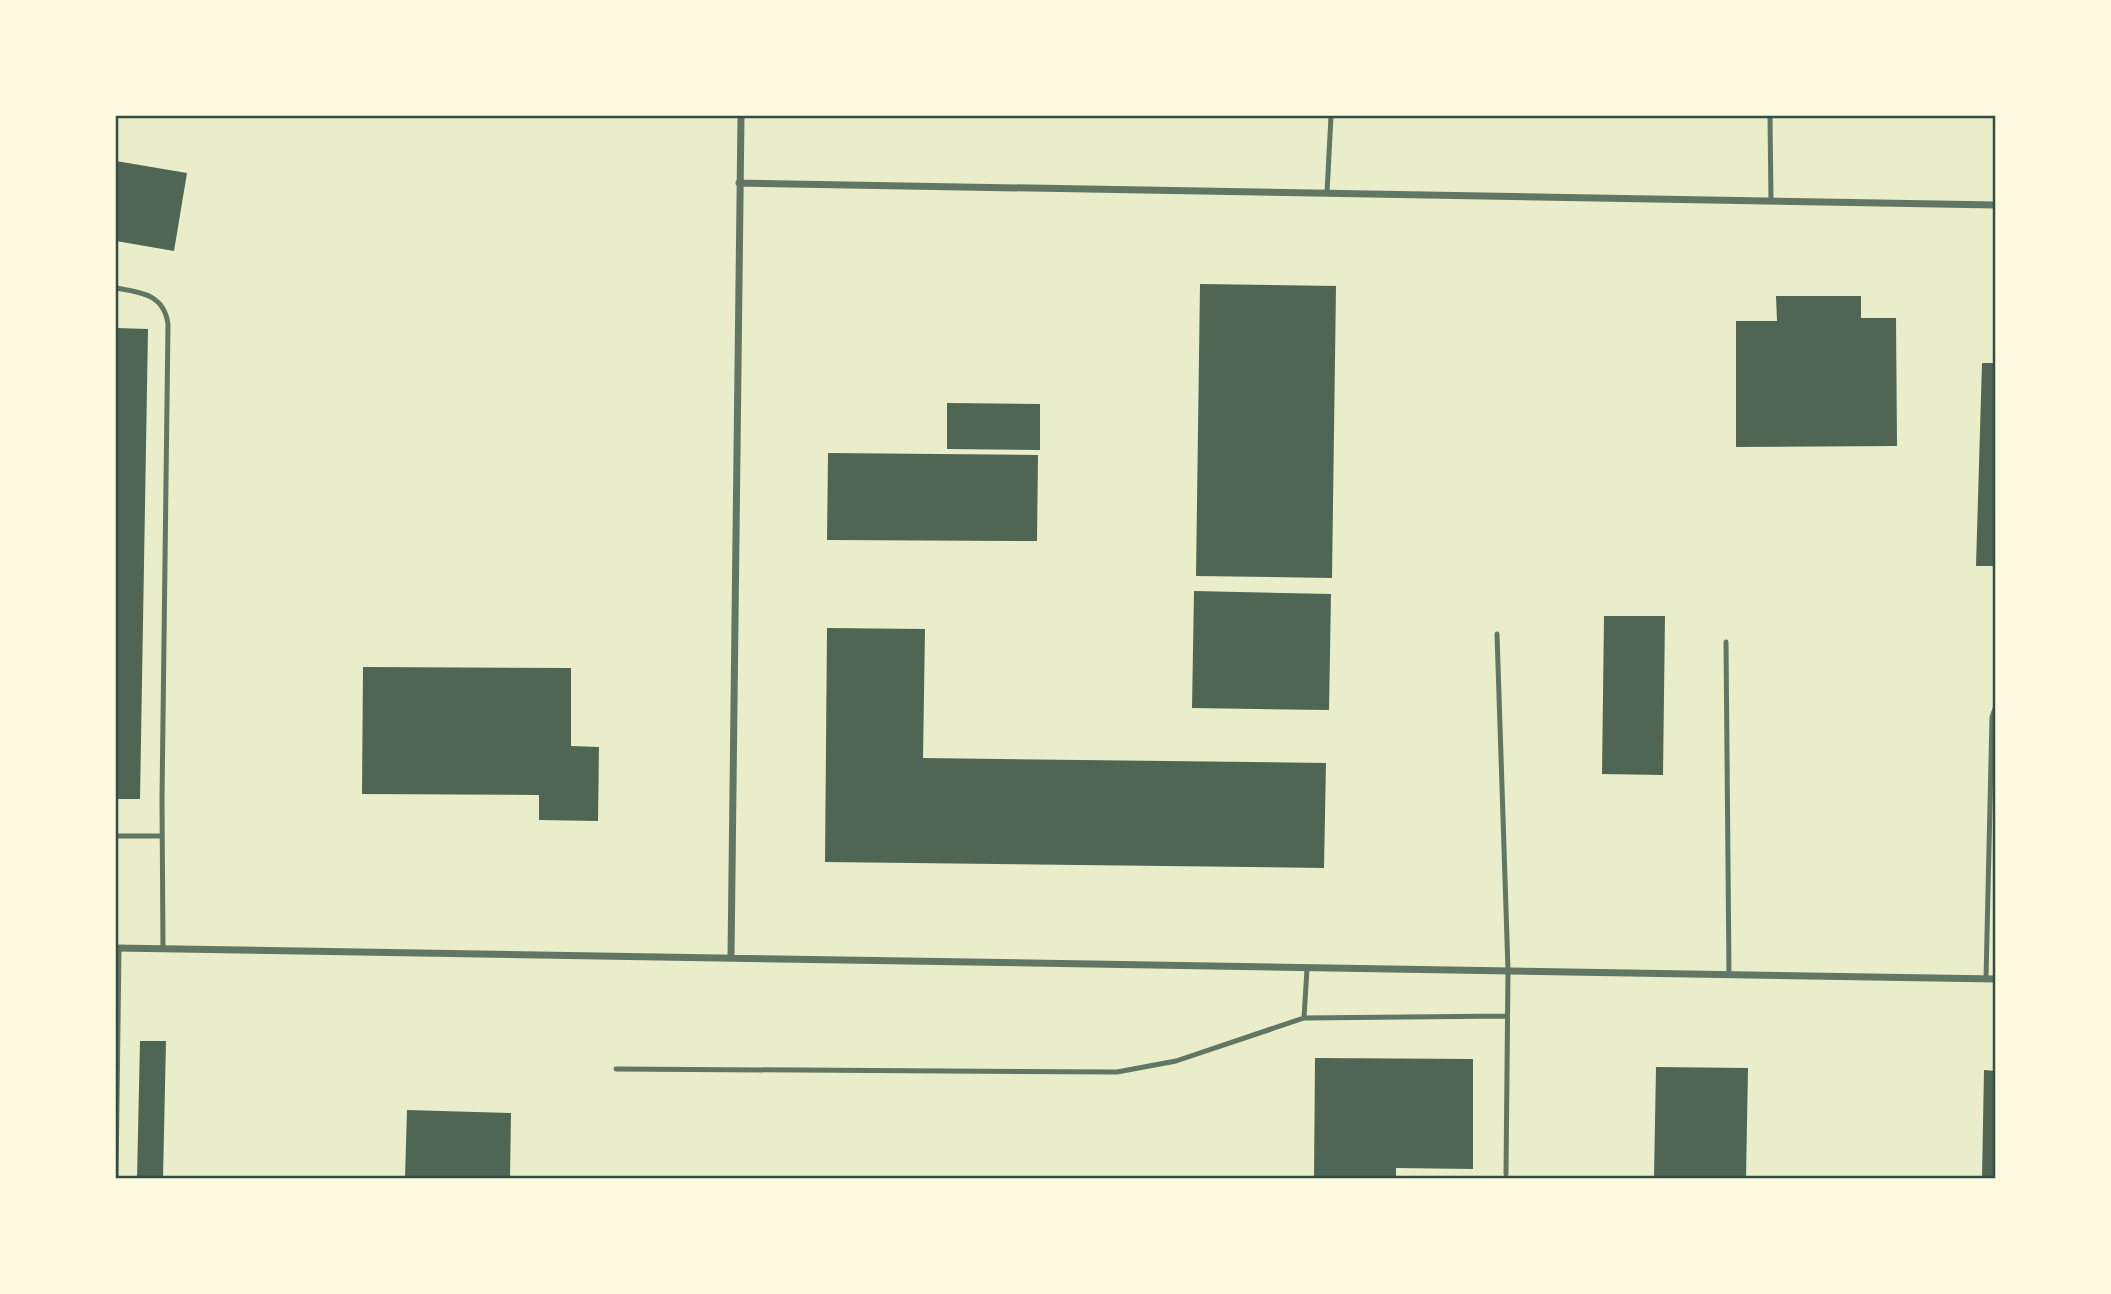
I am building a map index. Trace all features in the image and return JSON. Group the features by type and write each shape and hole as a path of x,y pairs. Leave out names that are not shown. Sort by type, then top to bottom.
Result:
{"street":[{"path":"731,957 741,116"},
{"path":"739,183 1996,205"},
{"path":"117,948 1996,979"}],"lane":[{"path":"1327,193 1331,116"},
{"path":"1770,116 1771,201"},
{"path":"116,288 148,294 166,312 168,324 163,949"},
{"path":"1497,634 1508,970 1506,1174"},
{"path":"1726,642 1729,974"},
{"path":"1986,979 1991,731 1996,706"},
{"path":"116,836 162,836"},
{"path":"116,1178 117,948"},
{"path":"1304,1018 1307,969"},
{"path":"616,1069 1117,1072 1176,1060 1304,1018 1507,1016"}],"building":[{"path":"116,161 187,173 174,251 116,241"},
{"path":"1200,284 1336,286 1332,578 1196,576"},
{"path":"1776,296 1861,296 1861,318 1896,318 1897,446 1736,447 1736,321 1777,321"},
{"path":"116,328 148,329 140,799 116,799"},
{"path":"1982,363 1996,363 1996,566 1976,566"},
{"path":"947,403 1040,404 1040,450 947,449"},
{"path":"828,453 1038,455 1037,541 827,540"},
{"path":"1194,591 1331,594 1329,710 1192,708"},
{"path":"1604,616 1665,616 1663,775 1602,774"},
{"path":"827,628 925,629 923,758 1326,763 1324,868 825,862"},
{"path":"363,667 571,668 571,746 599,747 598,821 539,820 539,795 362,794"},
{"path":"140,1041 166,1041 163,1178 137,1178"},
{"path":"1315,1058 1473,1059 1473,1169 1396,1168 1396,1178 1314,1178"},
{"path":"1656,1067 1748,1068 1746,1178 1654,1178"},
{"path":"1984,1070 1996,1071 1996,1178 1982,1178"},
{"path":"407,1110 511,1113 510,1178 405,1178"}]}
